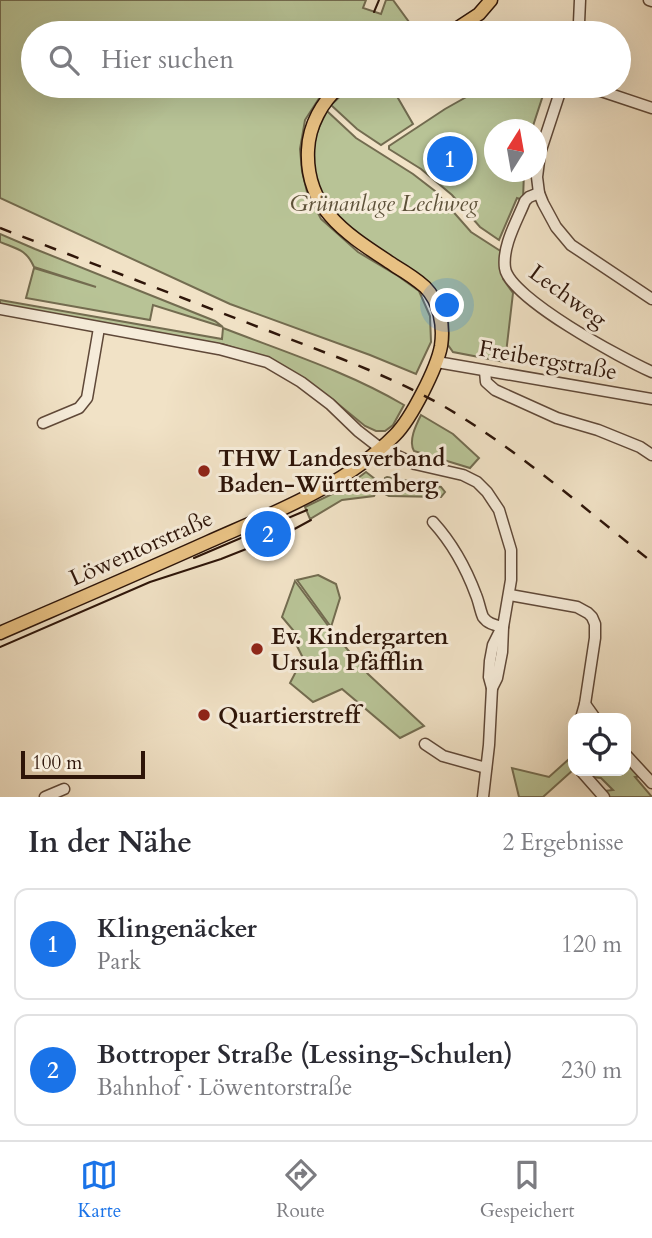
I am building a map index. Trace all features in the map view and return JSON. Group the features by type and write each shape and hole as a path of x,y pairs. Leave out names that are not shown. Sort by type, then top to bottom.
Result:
{"main road":[{"path":"468,21 479,14 491,0"},
{"name":"Löwentorstraße","path":"0,633 251,523 321,489 356,468 400,428 437,362 442,323 439,310 426,288 348,234 324,210 316,195 310,178 308,147 315,119 329,98"}],"street":[{"path":"579,21 580,0"},
{"path":"558,98 540,153 537,177 539,193 546,210 571,246 652,299"},
{"path":"622,98 652,108"},
{"name":"Lechweg","path":"539,193 525,201 508,243 504,266 509,278 558,319 599,345 652,372"},
{"path":"0,309 219,349 267,362 301,382 330,404 380,448 415,464 463,475 477,482 487,492 499,510 511,550 512,580 503,627 492,650 489,677 492,688 483,797"},
{"path":"43,423 79,408 85,402 99,328"},
{"name":"Freibergstraße","path":"437,362 652,399"},
{"path":"485,371 486,382 495,390 557,418 640,447 652,455"},
{"path":"433,522 448,539 465,568 483,616 489,623 503,627"},
{"path":"510,595 577,607 592,617 595,638 582,713"},
{"path":"585,704 591,713"},
{"path":"425,744 443,756 486,768"},
{"path":"631,760 652,783"},
{"path":"585,776 604,797"},
{"path":"45,797 64,789"}],"green space":[{"path":"0,0 366,0 363,8 381,14 386,0 393,0 408,21 21,21 21,98 319,98 305,120 300,149 307,192 321,219 358,252 419,291 430,316 431,342 416,374 230,304 0,198"},
{"path":"338,98 398,98 413,124 381,145 357,129 331,105"},
{"path":"465,98 542,98 535,119 484,119 484,182 524,182 523,200 517,198 499,240 480,227 452,195 421,169 389,149 389,146"},
{"name":"Grünanlage Lechweg","path":"327,111 356,138 435,191 471,232 502,252 503,279 513,293 505,362 453,352 448,345 446,310 434,288 365,240 330,206 319,186 314,162 316,136"},
{"path":"0,234 215,321 223,327 153,305 150,320 26,298 34,268 96,287 34,267 24,253 0,242"},
{"path":"0,300 222,339 223,328 338,372 404,405 393,425 385,431 376,431 365,426 332,399 262,357 222,344 0,307"},
{"path":"421,415 453,434 479,458 470,468 414,451 412,438"},
{"path":"366,472 375,479 374,496 342,500 310,519 305,507 355,483 354,481"},
{"path":"387,477 441,487 445,492 441,497 389,496 384,490"},
{"path":"318,575 336,584 340,598 331,627 297,580"},
{"path":"295,581 368,674 424,726 400,738 342,689 313,702 290,683 303,658 290,632 293,630 282,617"},
{"path":"568,760 568,774 543,797 519,797 512,768 549,777"},
{"path":"633,766 642,776 635,777 652,797 609,797 604,791 613,790 601,778 591,777 631,776"}],"tram line":[{"path":"374,12 379,0"},
{"path":"194,558 307,510"},
{"path":"0,647 150,582 221,559 289,532 311,520"}],"railway":[{"path":"0,228 342,359 420,393 498,442 652,562"}],"place":[{"name":"Klingenäcker","path":"450,159"},
{"name":"THW Landesverband Baden-Württemberg","path":"204,471"},
{"name":"Bottroper Straße (Lessing-Schulen)","path":"268,534"},
{"name":"Ev. Kindergarten Ursula Pfäfflin","path":"257,649"},
{"name":"Quartierstreff","path":"204,715"}]}
